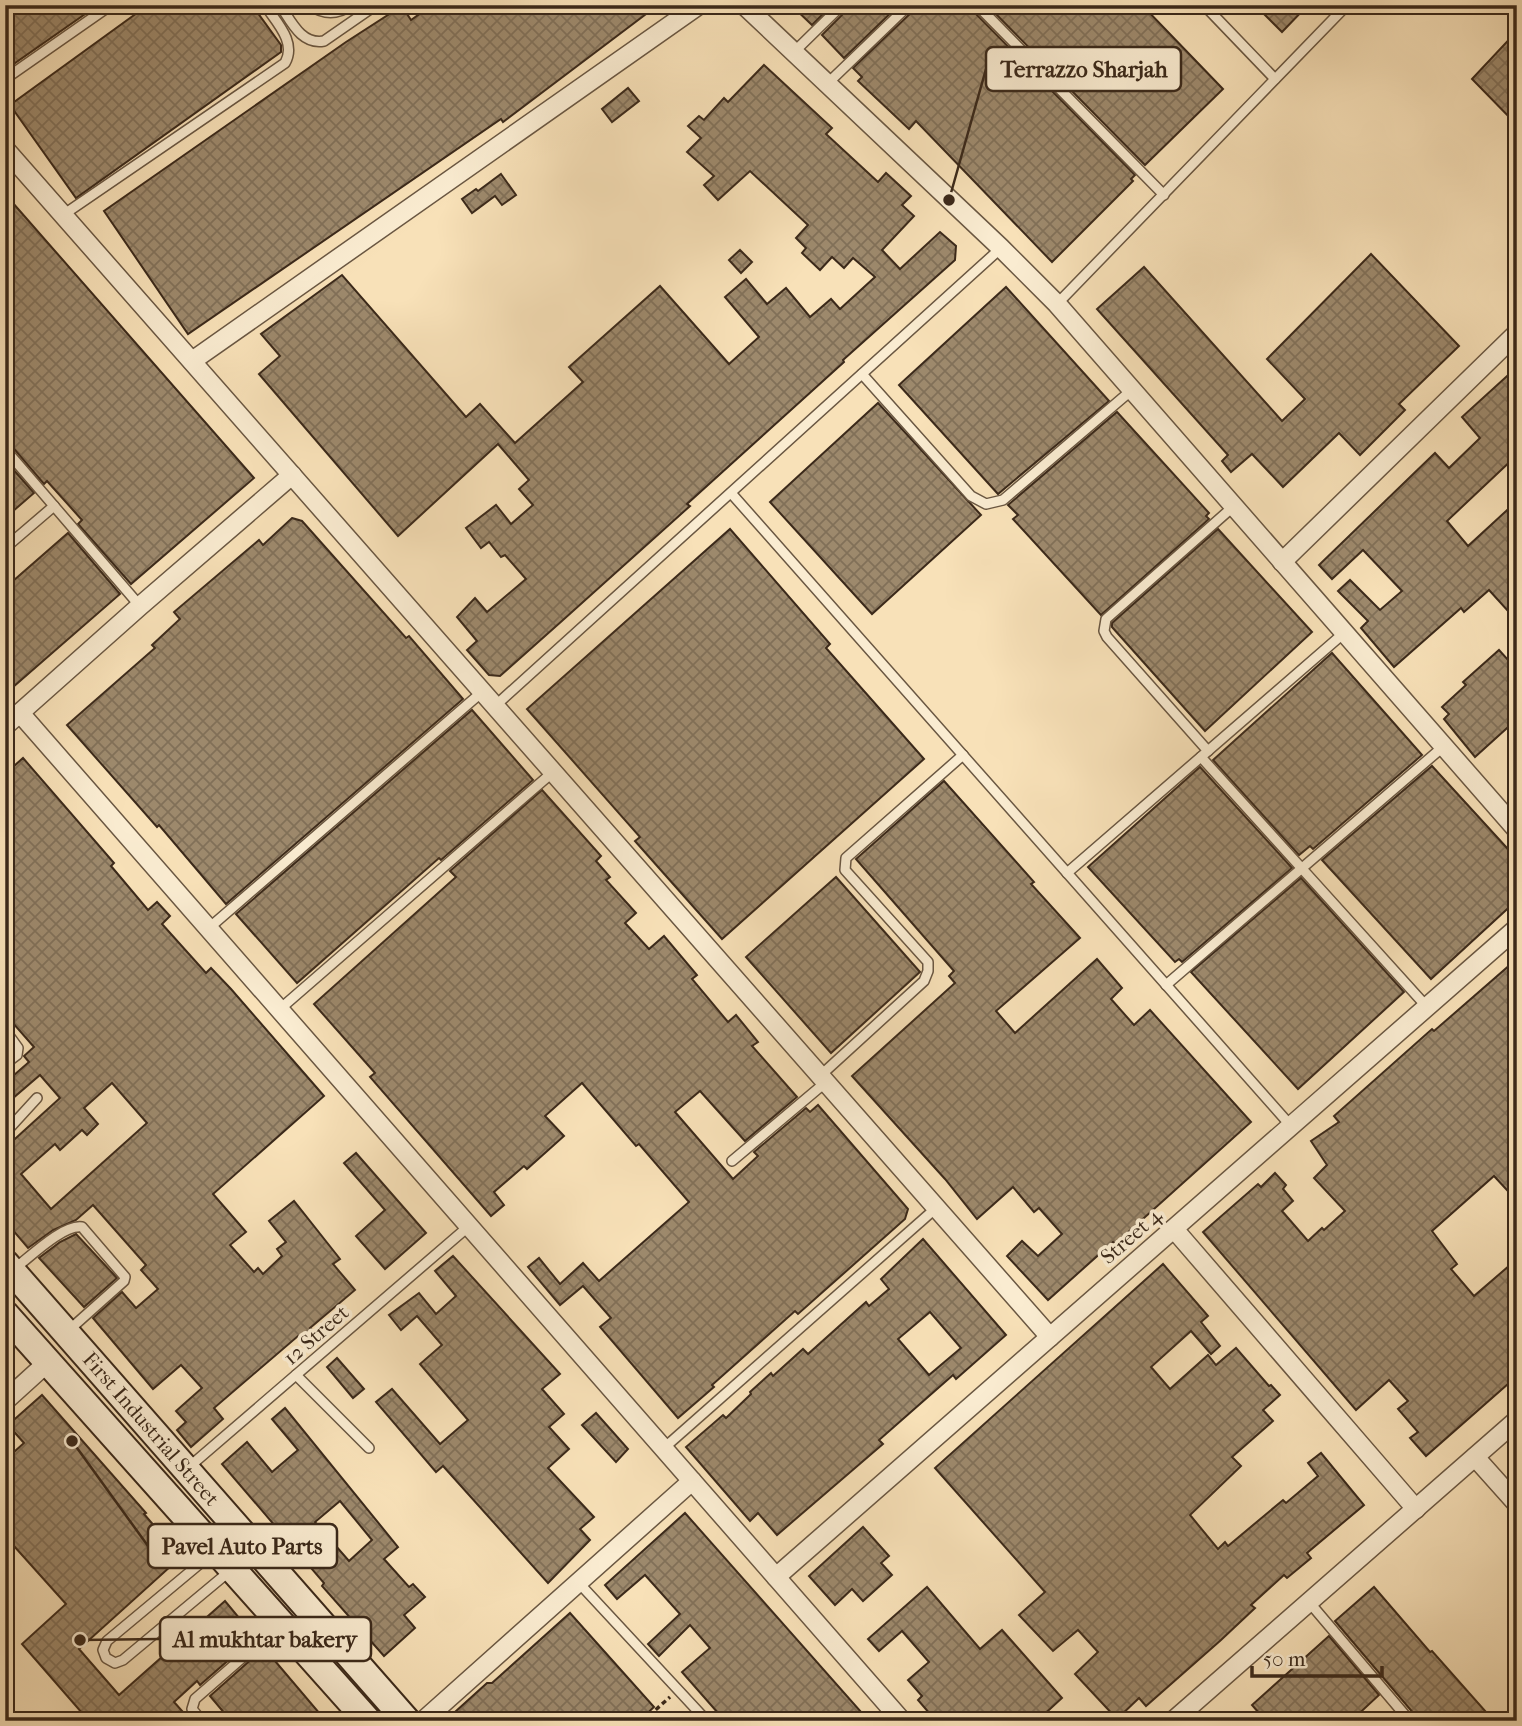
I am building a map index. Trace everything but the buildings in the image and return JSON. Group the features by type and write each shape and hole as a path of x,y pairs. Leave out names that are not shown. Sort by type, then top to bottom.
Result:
{"main road":[{"name":"First Industrial Street","path":"9,1267 407,1721"},
{"name":"First Industrial Street","path":"5,1314 368,1721"}],"street":[{"path":"192,361 699,5"},
{"path":"744,5 1057,304 1343,633 1514,822"},
{"path":"5,149 1050,1337"},
{"path":"1282,562 1517,333"},
{"path":"5,726 292,475"},
{"path":"20,713 896,1715"},
{"name":"Street 4","path":"776,1577 1517,929"},
{"path":"1174,1229 1416,1509"},
{"path":"5,1401 48,1362"},
{"path":"1172,1721 1517,1420"},
{"path":"1475,1457 1517,1504"},
{"path":"423,1721 692,1481"}],"lane":[{"path":"5,79 111,5"},
{"path":"63,215 285,63 290,50 289,43 265,5"},
{"path":"280,5 303,37 318,42 324,41 376,5"},
{"path":"310,5 327,13 336,13 351,5"},
{"path":"794,52 842,5"},
{"path":"827,84 909,5"},
{"path":"976,5 1164,194"},
{"path":"1204,5 1275,79"},
{"path":"1057,304 1347,5"},
{"path":"495,706 1001,248"},
{"path":"862,374 971,496 986,504 1003,500 1133,389"},
{"path":"5,449 140,606"},
{"path":"731,493 1291,1126"},
{"path":"5,548 54,506"},
{"path":"1234,506 1106,619 1104,625 1107,637 1302,868 1427,1007"},
{"path":"1067,873 1343,633"},
{"path":"209,928 482,692"},
{"path":"1167,985 1444,746"},
{"path":"732,1161 823,1079 924,981 928,962 845,870 846,858 963,755"},
{"path":"280,1009 553,772"},
{"path":"5,1030 18,1048 17,1055 5,1064"},
{"path":"5,1133 37,1098"},
{"path":"664,1448 936,1208"},
{"name":"12 Street","path":"186,1470 469,1226"},
{"path":"9,1267 66,1229 82,1227 125,1277 124,1282 67,1332"},
{"path":"296,1375 369,1448"},
{"path":"224,1559 124,1660 115,1663 106,1658 103,1650 107,1641 224,1559"},
{"path":"578,1582 707,1721"},
{"path":"1309,1602 1410,1721"},
{"path":"202,1721 192,1709 195,1699 282,1623"},
{"path":"877,1721 896,1715"}],"path":[{"path":"643,1721 678,1690"}],"place":[{"name":"Terrazzo Sharjah","path":"949,200"},
{"name":"Pavel Auto Parts","path":"72,1441"},
{"name":"Al mukhtar bakery","path":"80,1640"}]}
